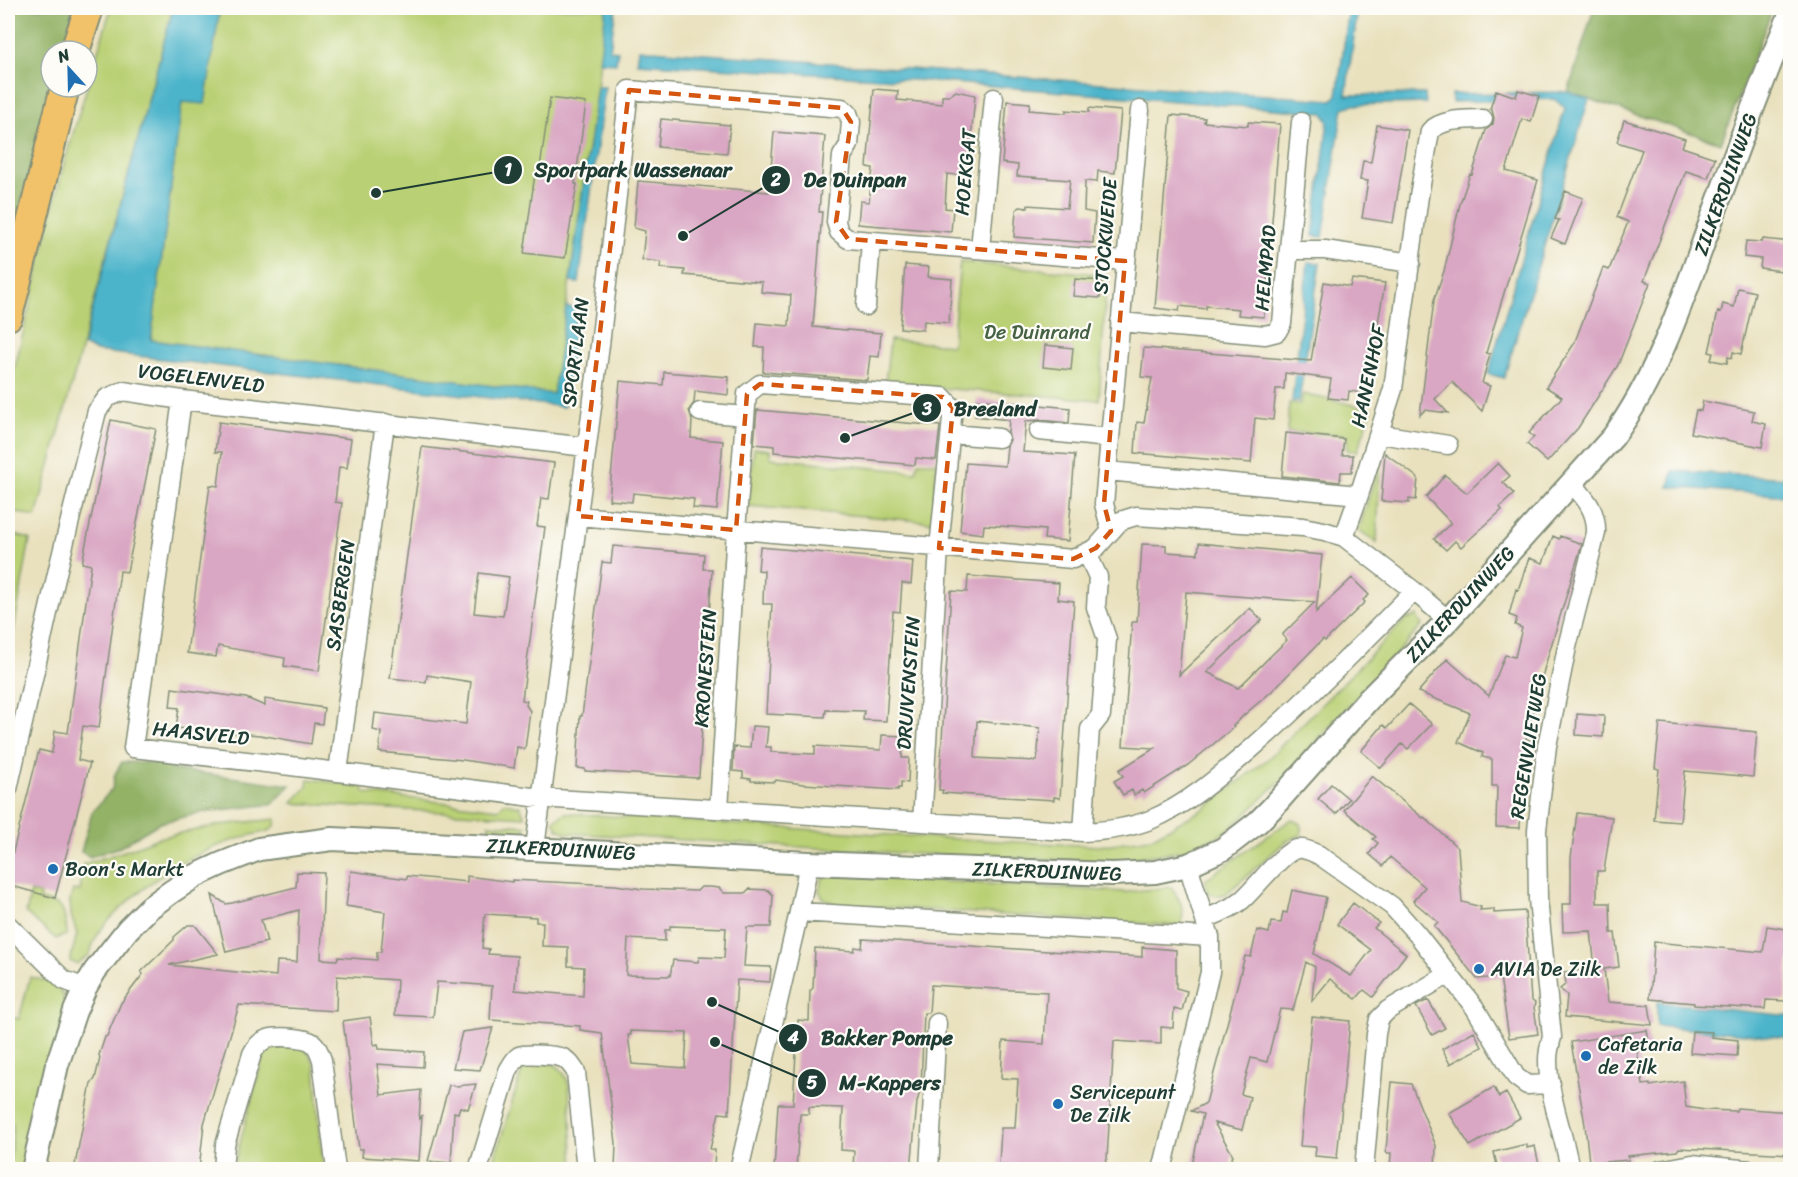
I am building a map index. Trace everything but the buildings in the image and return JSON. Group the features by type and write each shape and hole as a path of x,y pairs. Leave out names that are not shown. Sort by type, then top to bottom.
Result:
{"main road":[{"path":"79,39 89,8"},
{"path":"8,316 61,99"}],"street":[{"name":"ZILKERDUINWEG","path":"33,1170 57,1065 85,988 95,971 149,908 195,876 259,849 332,839 809,863 1112,874 1155,872 1188,865 1222,849 1269,812 1368,700 1448,620 1613,437 1630,414 1643,391 1689,280 1745,129 1791,15"},
{"name":"SPORTLAAN","path":"535,848 602,329 629,90 842,108 848,113 851,122 849,145 842,156 836,222 839,232 848,239 871,240"},
{"name":"HOEKGAT","path":"980,249 994,98"},
{"name":"STOCKWEIDE","path":"1111,531 1104,504 1140,110"},
{"name":"HANENHOF","path":"1344,537 1380,434 1393,389 1430,131 1437,124 1483,119"},
{"name":"HELMPAD","path":"1120,322 1265,335 1277,332 1282,323 1301,122"},
{"path":"866,306 871,240 1125,261"},
{"path":"1289,250 1308,248 1411,263"},
{"name":"KRONESTEIN","path":"719,809 736,530 747,394 760,384 943,397 953,408 951,434"},
{"name":"VOGELENVELD","path":"8,789 97,411 107,398 123,391 182,400 586,447"},
{"name":"HAASVELD","path":"182,400 134,748 540,798"},
{"path":"700,412 746,416"},
{"name":"SASBERGEN","path":"338,772 385,423"},
{"path":"1039,431 1109,438"},
{"path":"951,434 999,438"},
{"name":"DRUIVENSTEIN","path":"922,822 939,548 951,434"},
{"path":"1380,434 1448,445"},
{"path":"1107,471 1359,495"},
{"name":"REGENVLIETWEG","path":"1570,1170 1565,1139 1555,1112 1548,1059 1552,1037 1538,899 1537,830 1545,759 1567,647 1596,523 1588,501 1571,482"},
{"path":"578,516 1073,559 1096,548 1120,521 1136,516 1303,527 1344,537 1448,620"},
{"path":"1083,832 1090,729 1101,715 1107,639 1096,607 1098,577 1087,553"},
{"name":"ZILKERDUINWEG","path":"540,798 1083,832 1106,831 1151,820 1182,803 1212,782 1293,713 1414,591"},
{"path":"800,912 1207,928 1242,899 1285,856 1296,849 1309,850 1392,906 1475,1008 1516,1077 1527,1085 1551,1084"},
{"path":"739,1170 800,912 809,863"},
{"path":"1162,1170 1210,972 1207,928 1188,865"},
{"path":"8,925 64,980 85,988"},
{"path":"1364,1170 1379,1019 1388,1010 1449,974"},
{"path":"929,1170 937,1023"},
{"path":"223,1170 225,1145 252,1054 264,1040 273,1037 304,1039 313,1043 319,1051 336,1170"},
{"path":"478,1170 508,1071 519,1056 528,1054 562,1057 576,1072 586,1170"},
{"path":"1660,1170 1692,1164 1750,1170"}],"highlighted area":[{"path":"629,90 842,108 851,122 836,222 848,239 1125,261 1104,504 1111,531 1096,548 1073,559 939,548 953,408 943,397 760,384 747,394 736,530 578,516"}],"green space":[{"path":"8,8 75,8 66,39 39,39 39,99 49,99 8,255"},
{"path":"111,8 173,8 36,517 8,510 8,396 63,167 84,99 99,99 99,48"},
{"path":"220,8 606,8 554,394 151,340 182,102 205,103"},
{"path":"1594,8 1773,8 1721,143 1568,92"},
{"name":"De Duinrand","path":"960,262 1107,275 1099,400 885,384 890,340 952,345"},
{"path":"1303,394 1372,409 1357,452 1347,450 1348,435 1287,432 1289,403 1300,404"},
{"path":"754,448 770,450 770,458 916,472 918,462 937,462 932,522 748,506"},
{"path":"1380,460 1377,543 1359,530"},
{"path":"8,533 30,539 8,663"},
{"path":"1417,616 1422,626 1276,785 1223,834 1191,849 1123,860 1094,861 918,854 567,833 558,829 554,820 565,813 921,837 1099,846 1151,838 1202,810 1268,759 1406,619"},
{"path":"122,762 165,763 170,769 290,785 273,804 204,812 159,823 120,847 90,857 81,852 92,812 112,789 115,774"},
{"path":"308,779 362,786 365,793 498,809 505,803 520,806 525,817 292,803 307,787"},
{"path":"276,819 275,826 269,831 208,850 153,881 105,924 90,954 77,964 70,961 77,934 71,915 70,901 73,890 80,891 84,864 158,838 220,825"},
{"path":"1292,819 1301,824 1301,835 1285,842 1226,894 1215,896 1206,891 1206,879"},
{"path":"489,824 526,826 523,832 513,837 497,836 489,829"},
{"path":"828,875 1126,892 1171,887 1180,901 1183,915 1180,926 835,904 824,899 819,891 822,879"},
{"path":"31,892 40,894 39,900 50,902 61,908 66,935 56,939 26,913"},
{"path":"30,977 55,985 62,994 66,1009 23,1169 8,1169 13,1123 8,1122 8,1016 19,1019"},
{"path":"271,1047 303,1049 315,1065 323,1169 237,1169 234,1165 264,1053"},
{"path":"529,1063 555,1065 566,1078 569,1086 574,1169 491,1170 523,1067"}],"water":[{"path":"173,8 220,8 205,104 182,102 151,340 553,394 566,307 577,308 564,407 95,351 83,345"},
{"path":"606,8 616,8 610,50 618,51 616,63 599,62"},
{"path":"1349,8 1358,8 1346,95 1425,94 1426,103 1353,105 1343,108 1323,237 1313,236 1328,121 1323,113 929,81 637,63 639,49 1332,100 1337,95"},
{"path":"597,87 605,87 579,283 570,282"},
{"path":"1568,92 1589,99 1504,378 1488,374 1565,108 1554,99 1452,102 1451,94"},
{"path":"1308,262 1320,263 1299,401 1292,401"},
{"path":"1673,471 1790,478 1790,496 1669,487"},
{"path":"1657,1002 1790,1016 1790,1038 1657,1026"}],"place":[{"name":"Sportpark Wassenaar","path":"376,193"},
{"name":"De Duinpan","path":"683,236"},
{"name":"Breeland","path":"845,438"},
{"name":"Boon's Markt","path":"53,869"},
{"name":"AVIA De Zilk","path":"1479,969"},
{"name":"Bakker Pompe","path":"712,1002"},
{"name":"M-Kappers","path":"715,1042"},
{"name":"Cafetaria de Zilk","path":"1586,1056"},
{"name":"Servicepunt De Zilk","path":"1058,1104"}]}
